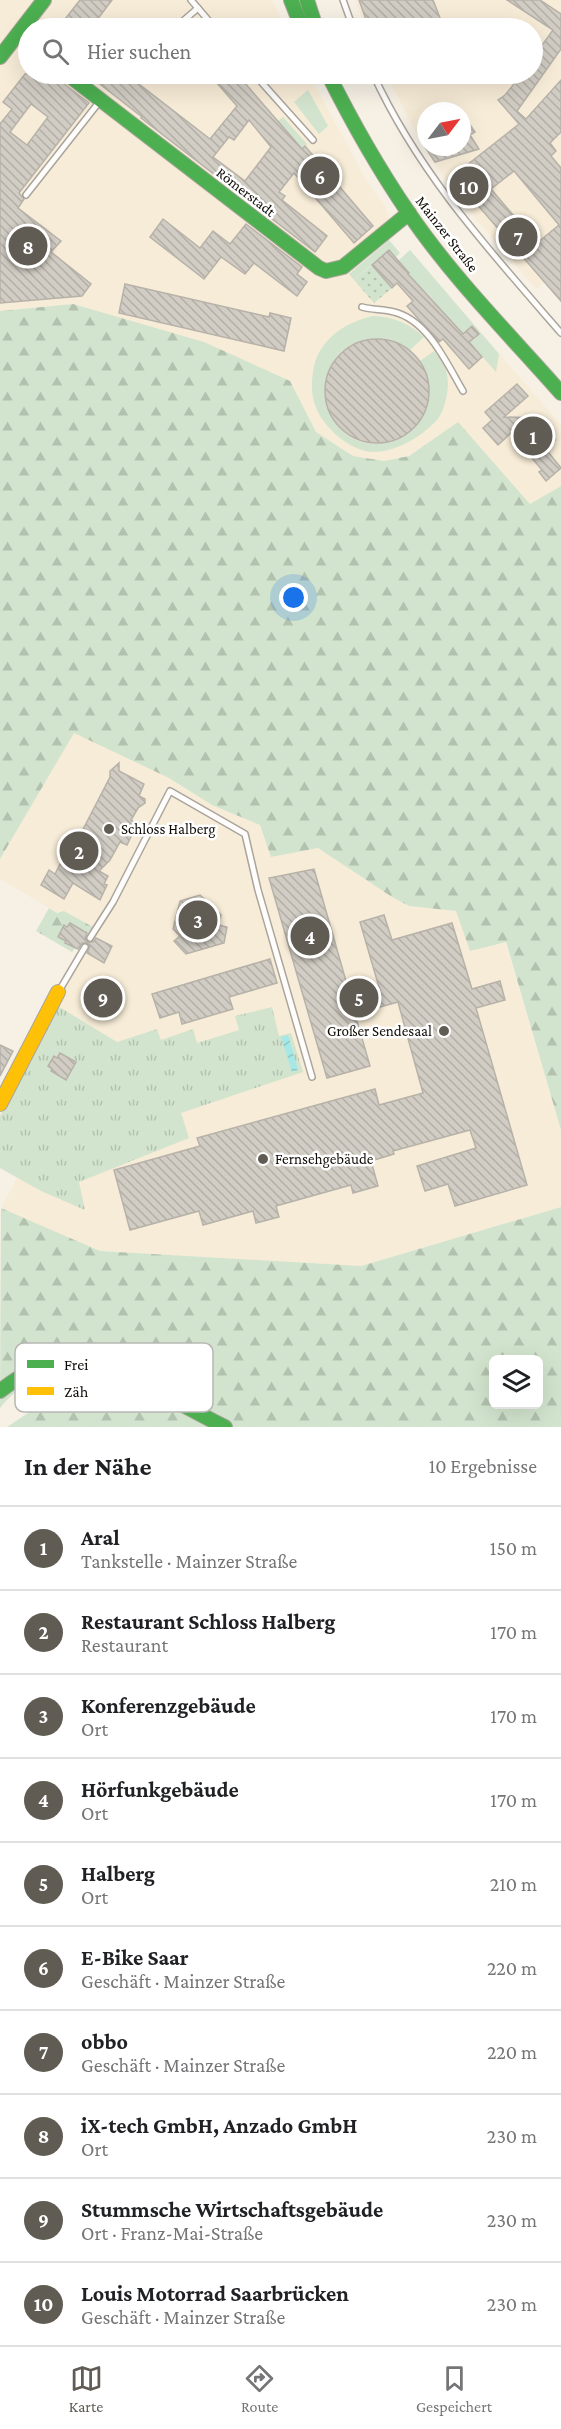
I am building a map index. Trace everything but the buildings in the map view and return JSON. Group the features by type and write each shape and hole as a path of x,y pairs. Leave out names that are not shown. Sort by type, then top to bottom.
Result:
{"street":[{"path":"34,18 44,0"},
{"path":"291,0 298,18"},
{"path":"307,0 313,18"},
{"path":"0,57 18,43"},
{"name":"Römerstadt","path":"80,84 319,268 326,271 343,267 409,213"},
{"name":"Mainzer Straße","path":"333,84 352,122 409,213 468,288 561,393"},
{"path":"0,1104 58,992"},
{"path":"0,1391 15,1380"},
{"path":"194,1412 225,1427"}],"lane":[{"path":"191,0 206,18"},
{"path":"343,0 349,18"},
{"path":"186,18 198,8"},
{"path":"263,84 313,140"},
{"name":"Mainzer Straße","path":"378,84 410,144 444,195 561,333"},
{"path":"26,195 101,100"},
{"path":"362,307 395,312 414,322 438,349 464,391"},
{"path":"90,938 113,902 170,791 245,834 258,890 312,1077"},
{"path":"58,992 85,947"}],"shaded area":[{"path":"0,0 272,0 280,18 18,18 18,84 314,84 366,180 386,208 397,232 349,274 374,303 421,263 561,425 561,486 530,504 458,423 409,455 384,461 353,456 316,432 289,381 73,304 0,311"},
{"path":"355,0 561,0 561,268 536,289 465,206 429,156 471,156 471,102 417,102 417,134 391,84 543,84 543,18 362,18"},
{"path":"74,732 169,778 212,805 260,825 271,857 318,848 409,906 456,911 505,942 561,1130 561,1207 361,1266 100,1251 1,1208 17,1178 0,1168 0,1115 93,927 64,911 58,913 0,879 0,859"}],"green space":[{"path":"308,90 328,126 319,134 294,102"},
{"path":"283,117 307,144 302,149 278,121"},
{"path":"389,240 400,253 396,257 389,250 354,280 349,274"},
{"path":"410,250 499,354 496,372 408,274 399,260"},
{"path":"372,265 392,288 374,303 354,280"},
{"path":"73,304 204,342 290,381 316,432 353,456 384,461 409,456 458,422 530,504 561,486 561,1130 506,942 470,951 456,911 409,906 318,848 271,857 260,825 212,805 169,778 74,733 0,859 0,311"},
{"path":"373,316 401,322 424,337 410,350 400,344 377,339 355,343 337,356 326,379 325,397 331,415 345,433 363,442 383,443 402,436 417,423 427,406 429,385 420,361 434,351 445,368 448,380 444,407 435,422 403,445 374,452 353,446 331,429 322,419 316,406 312,387 314,366 322,347 344,327"},
{"path":"49,908 57,913 64,911 93,927 72,952 36,931"},
{"path":"56,1005 117,1042 157,1029 161,1040 193,1029 197,1043 239,1030 235,1016 272,1007 279,1036 291,1033 303,1072 181,1113 189,1138 79,1182 85,1210 41,1191 0,1168 0,1116"},
{"path":"561,1207 561,1427 7,1427 30,1412 213,1412 213,1343 15,1343 15,1393 0,1408 1,1208 100,1251 361,1266"}],"water":[{"path":"288,1035 298,1070 292,1072 281,1037"}],"traffic: fast":[{"path":"30,18 44,0"},
{"path":"291,0 298,18"},
{"path":"307,0 313,18"},
{"path":"0,57 18,34"},
{"path":"80,84 319,268 326,271 343,267 409,213"},
{"path":"333,84 376,162 425,236 462,282 561,393"},
{"path":"0,1391 15,1380"},
{"path":"196,1412 225,1427"}],"traffic: slow":[{"path":"0,1104 58,992"}],"place":[{"name":"E-Bike Saar","path":"320,176"},
{"name":"Louis Motorrad Saarbrücken","path":"469,186"},
{"name":"obbo","path":"518,237"},
{"name":"iX-tech GmbH, Anzado GmbH","path":"28,246"},
{"name":"Aral","path":"533,436"},
{"name":"Schloss Halberg","path":"109,829"},
{"name":"Restaurant Schloss Halberg","path":"79,851"},
{"name":"Konferenzgebäude","path":"198,920"},
{"name":"Hörfunkgebäude","path":"310,936"},
{"name":"Stummsche Wirtschaftsgebäude","path":"103,998"},
{"name":"Halberg","path":"359,998"},
{"name":"Großer Sendesaal","path":"444,1031"},
{"name":"Fernsehgebäude","path":"263,1159"}]}
